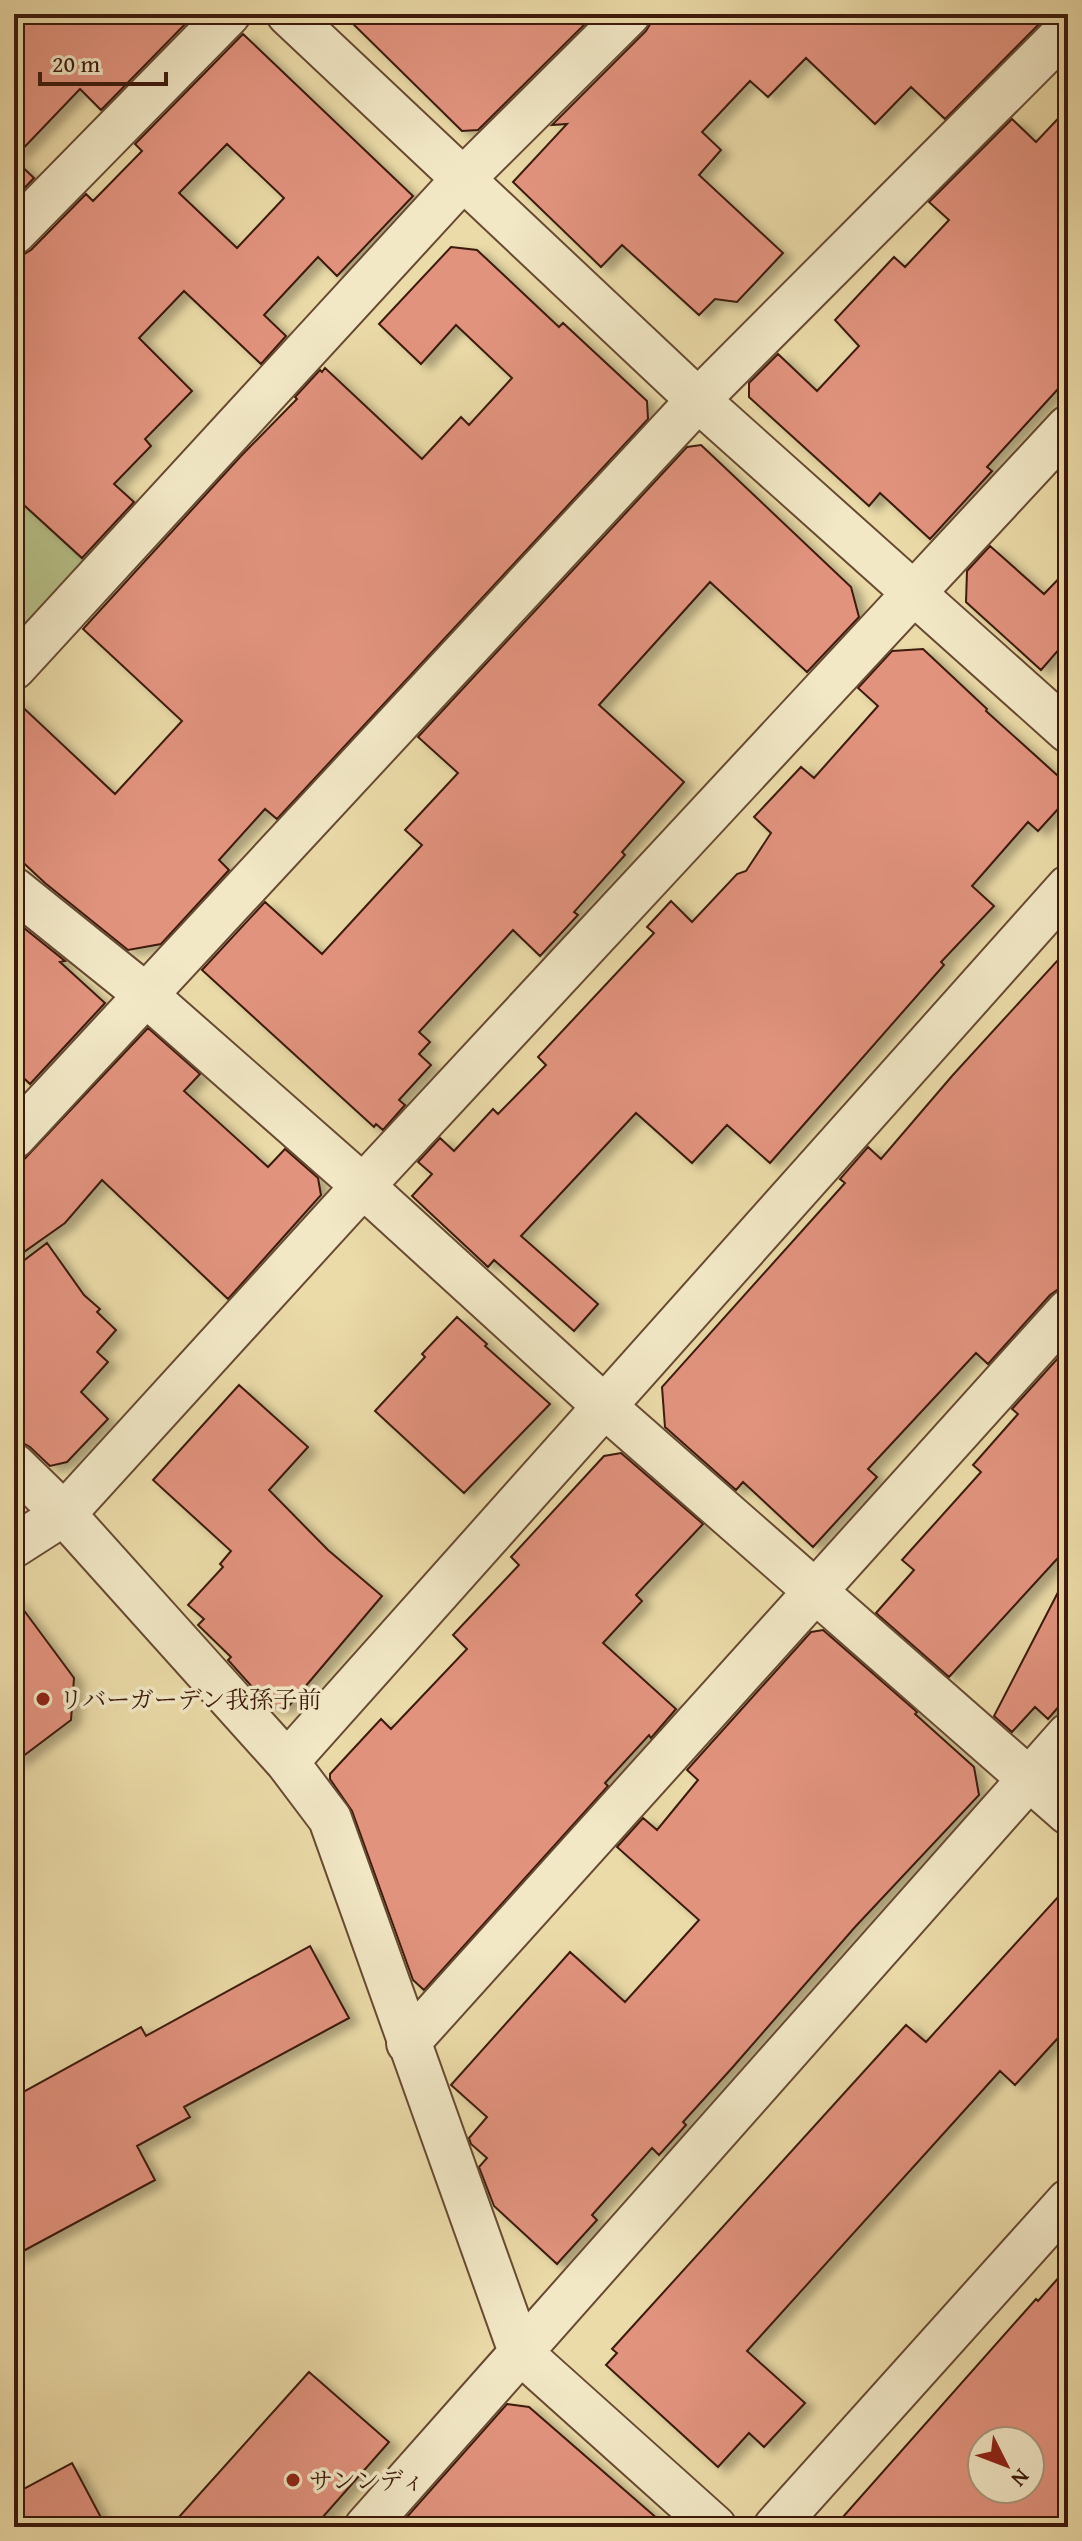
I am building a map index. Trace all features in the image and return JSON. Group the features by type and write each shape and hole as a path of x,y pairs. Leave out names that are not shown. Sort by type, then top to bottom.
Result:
{"street":[{"path":"14,233 229,14"},
{"path":"288,14 698,400 1068,731"},
{"path":"14,668 464,178 629,14"},
{"path":"14,1137 698,400 1068,29"},
{"path":"14,1546 64,1514 363,1186 1068,427"},
{"path":"287,1762 1068,887"},
{"path":"14,889 146,995 363,1186 603,1405 1068,1813"},
{"path":"408,2043 1068,1311"},
{"path":"14,1465 64,1514 287,1762 330,1819 520,2352 715,2527"},
{"path":"366,2527 1068,1735"},
{"path":"775,2527 1068,2201"}],"green space":[{"path":"14,501 22,503 85,561 14,638"}],"building":[{"path":"14,14 195,14 101,110 80,89 14,158"},
{"path":"343,14 595,14 478,130 462,131"},
{"path":"652,14 1049,14 945,119 911,87 875,124 806,58 768,97 750,81 702,132 721,150 699,175 783,253 737,302 715,299 699,315 622,245 601,267 513,182 567,124 552,125 646,31"},
{"path":"243,34 413,196 337,276 318,257 264,315 286,336 261,364 184,291 139,338 192,391 145,439 151,446 114,484 134,502 82,558 14,496 14,256 31,250 86,194 93,201 142,151 135,144","holes":["227,144 284,198 237,248 179,193"]},
{"path":"1068,108 1068,378 987,467 992,471 930,539 880,493 869,506 749,397 749,383 778,354 817,391 859,346 835,320 894,257 905,267 949,220 929,202 1012,119 1036,142"},
{"path":"14,159 34,178 14,199"},
{"path":"451,247 477,250 559,327 563,323 647,401 648,419 277,819 265,809 219,860 229,870 161,944 128,950 14,854 14,699 115,794 182,721 83,629 297,399 295,397 320,370 322,372 325,368 422,459 461,417 469,425 512,378 456,325 421,364 379,324"},
{"path":"701,445 851,587 859,617 807,672 710,582 599,705 684,782 574,912 578,915 540,956 513,930 419,1032 430,1042 419,1054 431,1065 399,1100 405,1105 383,1130 376,1124 374,1127 202,970 265,902 322,954 422,845 405,830 458,773 418,737 687,447"},
{"path":"990,546 1044,594 1068,569 1068,639 1041,670 966,602 967,571"},
{"path":"923,649 1068,785 1068,798 1038,831 1028,822 972,886 994,906 941,962 944,965 770,1163 727,1125 692,1163 636,1113 521,1236 598,1304 574,1331 494,1260 488,1267 412,1196 432,1174 418,1162 440,1138 454,1151 493,1109 498,1114 546,1065 538,1057 654,933 647,927 671,901 692,922 737,874 746,871 771,833 754,817 801,767 814,778 878,706 858,688 892,651"},
{"path":"14,920 65,961 60,962 105,1003 30,1084 14,1069"},
{"path":"1068,949 1068,1288 1060,1288 1050,1295 988,1364 976,1353 868,1469 877,1477 813,1547 743,1482 736,1490 665,1427 662,1387 845,1183 840,1179 868,1147 881,1159"},
{"path":"148,1028 200,1074 184,1091 268,1167 285,1149 318,1178 321,1195 228,1299 102,1180 65,1223 14,1259 14,1170"},
{"path":"47,1243 84,1295 100,1309 97,1312 116,1330 97,1352 108,1362 81,1392 108,1419 67,1462 50,1466 30,1447 14,1442 14,1268"},
{"path":"457,1317 550,1404 464,1493 375,1411"},
{"path":"1068,1347 1068,1547 949,1677 876,1613 914,1570 902,1560 981,1472 973,1465 1018,1414 1012,1409"},
{"path":"239,1385 308,1447 269,1490 328,1550 382,1596 288,1707 271,1708 228,1660 231,1657 198,1625 204,1619 188,1605 223,1567 220,1564 231,1551 153,1480"},
{"path":"621,1453 703,1524 636,1595 642,1601 603,1643 676,1709 605,1783 608,1786 424,1990 413,1980 352,1811 330,1779 330,1774 381,1719 391,1729 467,1649 453,1635 519,1565 511,1557 604,1456"},
{"path":"1068,1573 1068,1696 1048,1719 1035,1707 1012,1732 994,1716"},
{"name":"リバーガーデン我孫子前","path":"14,1597 74,1678 71,1720 14,1763"},
{"path":"823,1630 917,1712 915,1714 974,1767 979,1795 855,1927 683,2122 686,2125 659,2155 652,2148 592,2215 597,2220 557,2264 494,2206 479,2167 487,2158 471,2144 469,2138 487,2117 451,2085 570,1952 625,2002 699,1920 617,1847 643,1818 657,1830 698,1780 687,1770 811,1632"},
{"path":"1068,1886 1068,2027 1015,2085 1000,2071 747,2351 805,2403 764,2447 749,2433 718,2467 606,2365 617,2353 612,2349 906,2025 926,2042"},
{"path":"310,1946 349,2018 184,2107 190,2117 137,2146 155,2180 14,2256 14,2097 141,2027 146,2036"},
{"path":"1068,2267 1068,2527 834,2527 1036,2299 1038,2301"},
{"path":"309,2372 389,2442 314,2527 170,2527"},
{"path":"507,2404 529,2407 667,2527 398,2527"},
{"path":"72,2463 106,2527 14,2527 14,2494"}],"place":[{"name":"リバーガーデン我孫子前","path":"43,1699"},
{"name":"サンンディ","path":"293,2480"}]}
